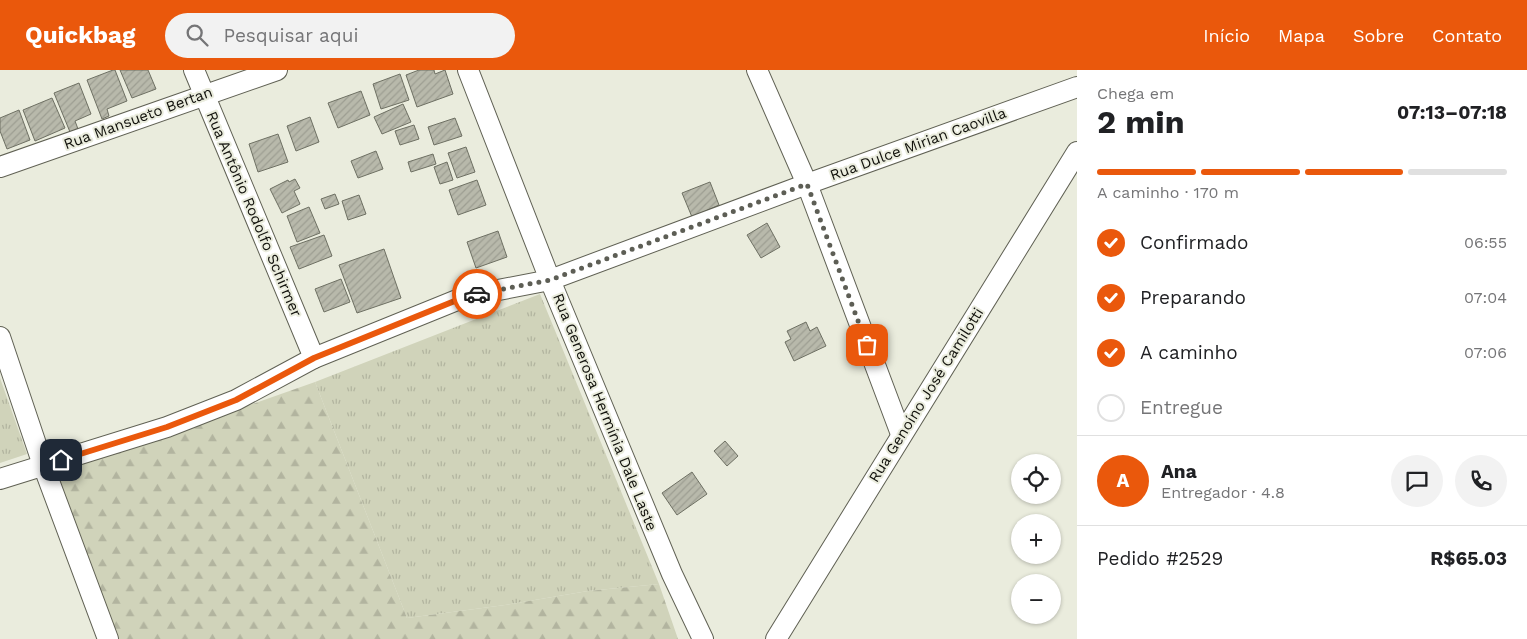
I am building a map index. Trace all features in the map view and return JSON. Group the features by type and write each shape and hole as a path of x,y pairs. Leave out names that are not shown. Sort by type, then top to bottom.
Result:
{"street":[{"name":"Rua Antônio Rodolfo Schirmer","path":"194,70 314,358"},
{"name":"Rua Mansueto Bertan","path":"0,167 276,70"},
{"name":"Rua Generosa Hermínia Dale Laste","path":"468,70 550,280 672,574 703,639"},
{"path":"757,70 807,184 901,434"},
{"name":"Rua Dulce Mirian Caovilla","path":"0,479 167,427 236,400 314,358 467,296 550,280 807,184 1077,87"},
{"name":"Rua Genoíno José Camilotti","path":"776,639 1077,152"},
{"path":"0,337 43,465 108,639"}],"green space":[{"path":"540,294 659,584 588,591 505,605 407,618 315,382"},
{"path":"0,378 27,454 0,463"},
{"path":"315,382 407,618 505,605 588,591 659,584 678,639 117,639 56,473"}],"building":[{"path":"115,70 127,101 107,109 109,116 102,119 87,80"},
{"path":"120,70 148,70 156,89 132,98"},
{"path":"419,70 434,70 435,74 445,70 453,94 417,107 406,75"},
{"path":"400,74 409,100 381,109 373,84"},
{"path":"79,83 91,114 75,121 78,129 70,132 54,93"},
{"path":"361,91 370,115 338,128 328,103"},
{"path":"52,98 65,128 35,141 23,110"},
{"path":"403,104 411,122 382,134 374,117"},
{"path":"19,110 30,140 7,149 0,131 0,118"},
{"path":"310,117 319,142 296,151 287,126"},
{"path":"455,118 462,136 434,145 428,127"},
{"path":"414,125 419,139 400,145 395,131"},
{"path":"278,134 288,162 258,172 249,144"},
{"path":"466,147 475,172 457,178 448,153"},
{"path":"376,151 383,169 358,178 351,161"},
{"path":"433,154 436,164 411,172 408,162"},
{"path":"447,162 453,180 440,184 434,167"},
{"path":"295,179 300,188 294,191 300,204 282,213 270,189 288,180 289,182"},
{"path":"477,180 486,205 458,215 449,190"},
{"path":"710,182 719,205 692,217 682,193"},
{"path":"335,194 339,204 325,209 321,199"},
{"path":"359,195 366,214 348,220 342,201"},
{"path":"309,207 320,233 297,242 287,216"},
{"path":"767,223 780,247 761,258 747,235"},
{"path":"498,231 507,257 476,268 467,242"},
{"path":"324,235 332,256 299,269 290,247"},
{"path":"384,249 401,298 357,313 339,265"},
{"path":"341,279 350,302 324,312 315,289"},
{"path":"806,322 810,331 817,327 826,346 794,361 785,342 791,339 787,331"},
{"path":"725,441 738,456 727,466 714,451"},
{"path":"692,472 707,494 677,515 662,493"}],"way so far":[{"path":"477,294 550,280 807,184 867,345"}],"route":[{"path":"61,460 167,427 236,400 314,358 467,296 477,294"}]}
